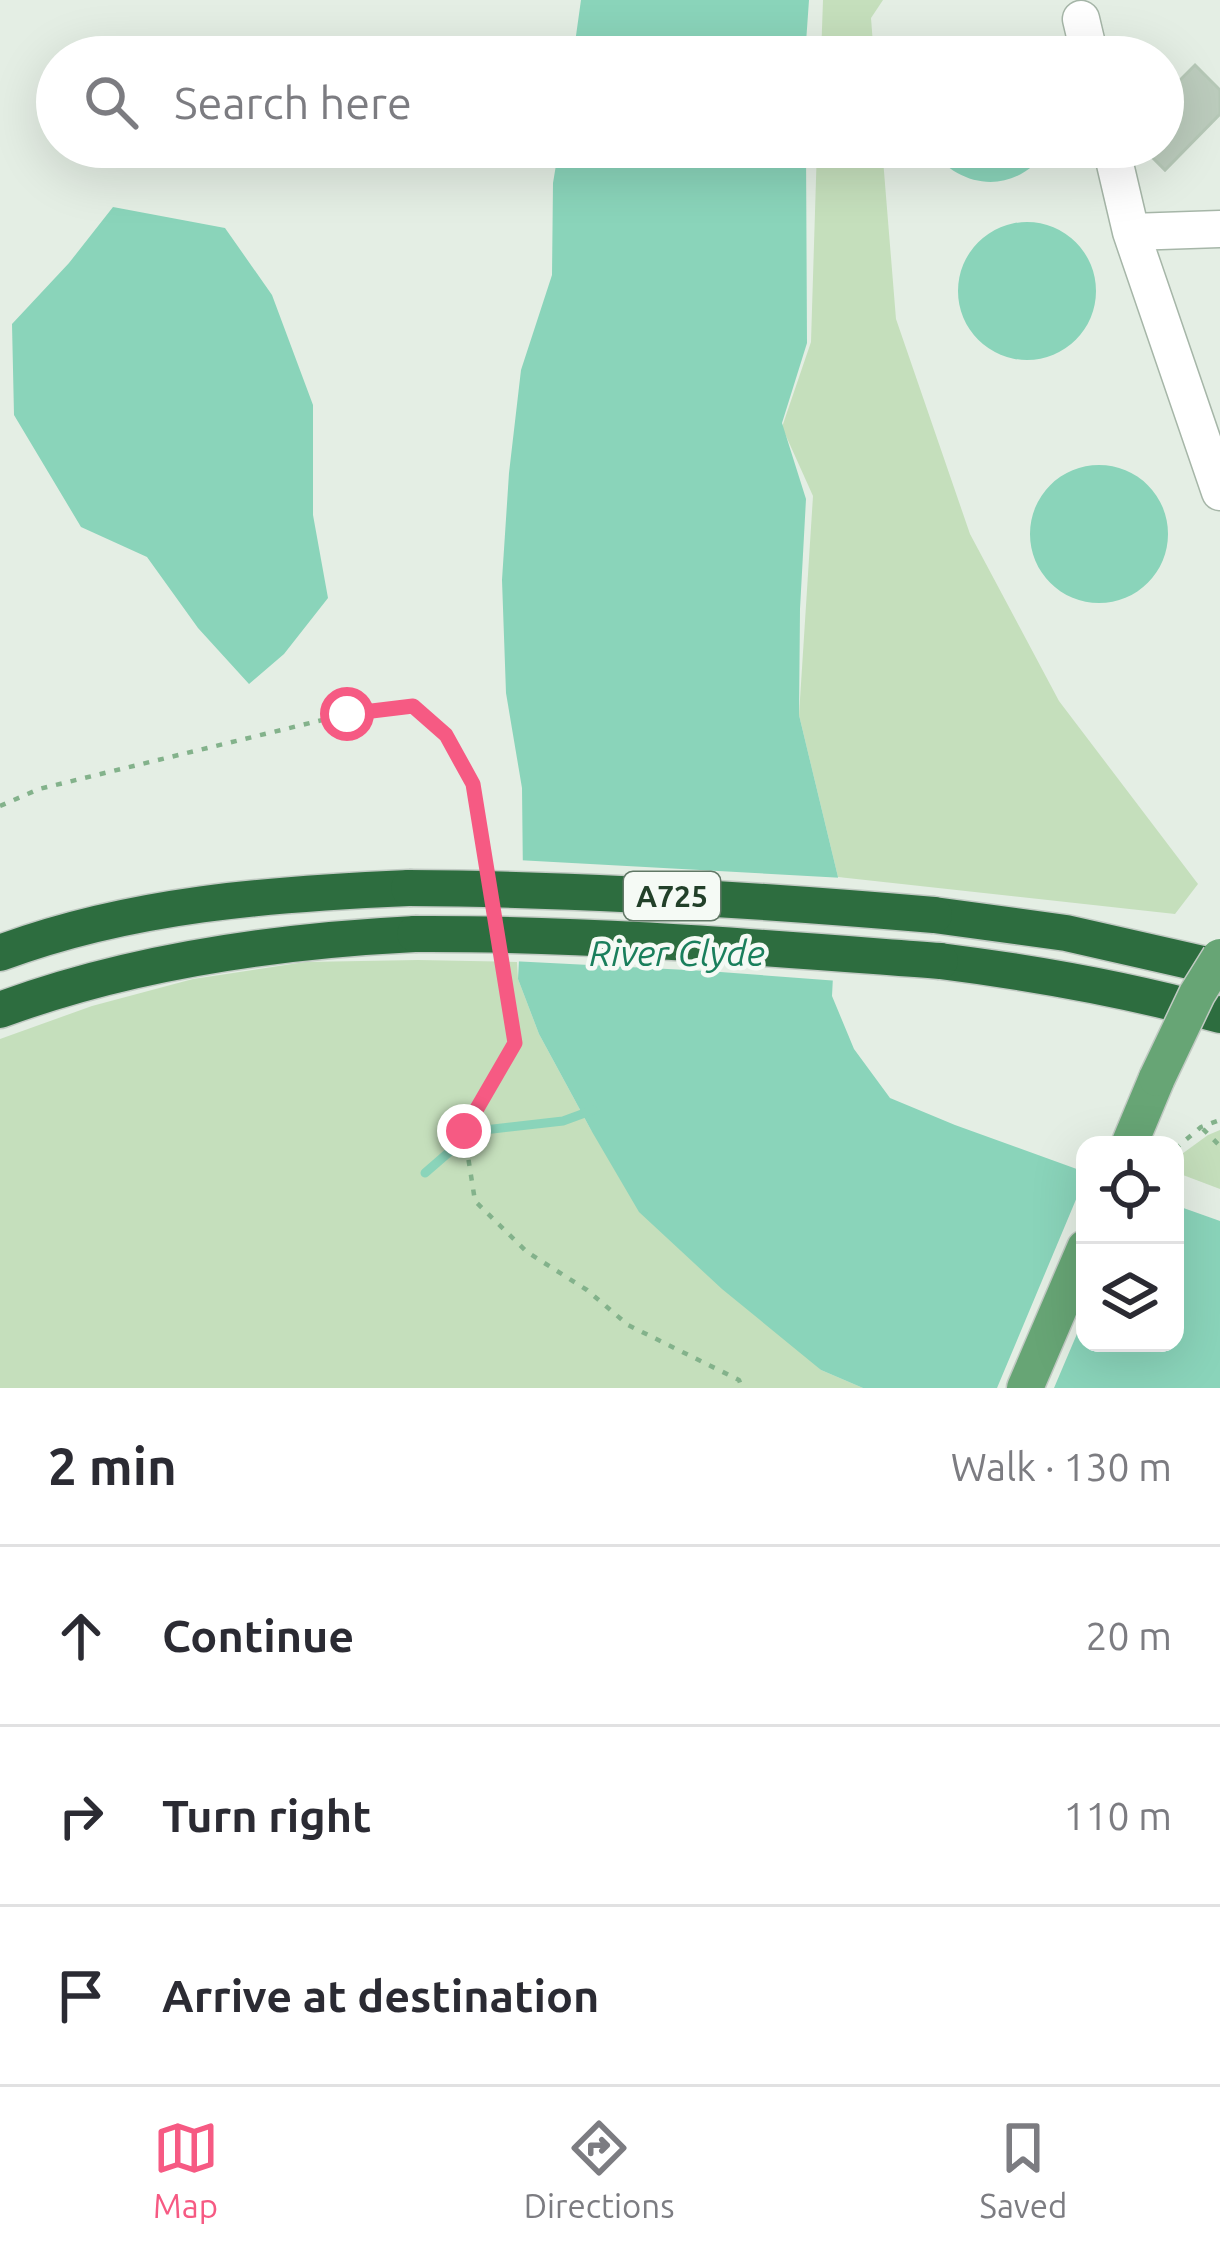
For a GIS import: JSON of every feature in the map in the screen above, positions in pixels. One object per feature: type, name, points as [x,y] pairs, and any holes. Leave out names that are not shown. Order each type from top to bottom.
[{"type":"highway","name":"A725","points":[[0,953],[91,926],[215,902],[281,893],[409,887],[531,889],[934,915],[1066,933],[1220,968]]},
{"type":"highway","name":"A725","points":[[0,1010],[164,964],[244,949],[327,938],[415,934],[651,939],[940,961],[1090,983],[1220,1015]]},
{"type":"main road","points":[[1133,1136],[1197,994],[1220,957]]},
{"type":"main road","points":[[1025,1388],[1076,1269]]},
{"type":"lane","points":[[1081,19],[1085,36]]},
{"type":"lane","points":[[1116,168],[1131,232],[1220,492]]},
{"type":"lane","points":[[1131,232],[1220,229]]},
{"type":"path","points":[[0,806],[39,789],[326,719],[413,706],[446,735],[473,784],[488,878]]},
{"type":"path","points":[[500,949],[515,1043],[464,1131],[475,1201],[526,1252],[587,1290],[628,1324],[739,1380],[742,1388]]},
{"type":"path","points":[[1184,1141],[1201,1127],[1220,1120]]},
{"type":"path","points":[[1201,1127],[1220,1146]]},
{"type":"shaded area","points":[[823,0],[883,0],[871,18],[872,36],[822,36]]},
{"type":"shaded area","points":[[816,168],[884,168],[896,319],[970,534],[1059,701],[1198,884],[1175,914],[838,877],[799,715],[813,496],[782,427],[811,342]]},
{"type":"shaded area","points":[[305,962],[517,962],[518,979],[539,1034],[591,1130],[821,1370],[863,1388],[0,1388],[0,1039],[92,1006],[193,979]]},
{"type":"shaded area","points":[[1220,1130],[1220,1189],[1184,1175],[1184,1152]]},
{"type":"water","points":[[581,0],[809,0],[806,36],[576,36]]},
{"type":"water","name":"River Clyde","points":[[556,168],[806,168],[807,343],[782,423],[806,499],[799,715],[838,877],[832,996],[854,1049],[890,1098],[1076,1169],[1076,1352],[1184,1352],[1184,1208],[1220,1221],[1220,1388],[863,1388],[821,1370],[722,1289],[639,1212],[539,1034],[518,979],[522,788],[506,693],[502,580],[521,370],[552,275]]},
{"type":"water","points":[[950,168],[1030,168],[1006,180],[989,182]]},
{"type":"water","points":[[113,207],[225,228],[272,295],[313,405],[313,515],[328,598],[284,654],[249,684],[198,628],[147,557],[81,527],[14,415],[12,324]]},
{"type":"water","points":[[1027,222],[1054,227],[1076,242],[1091,264],[1096,291],[1091,318],[1076,340],[1054,355],[1027,360],[1000,355],[978,340],[963,318],[958,291],[963,264],[978,242],[1000,227]]},
{"type":"water","points":[[1099,465],[1126,470],[1148,485],[1163,507],[1168,534],[1163,561],[1148,583],[1126,598],[1099,603],[1072,598],[1050,583],[1035,561],[1030,534],[1035,507],[1050,485],[1072,470]]},
{"type":"pier","points":[[517,860],[844,878],[839,981],[511,961]]},
{"type":"pier","points":[[1076,1199],[1076,1336],[1054,1388],[997,1388]]},
{"type":"building","points":[[1195,65],[1220,90],[1220,114],[1184,151],[1184,76]]},
{"type":"waterway","points":[[425,1173],[467,1132],[563,1121],[593,1110]]},
{"type":"route","points":[[347,714],[413,706],[446,735],[473,784],[515,1043],[464,1131]]}]
